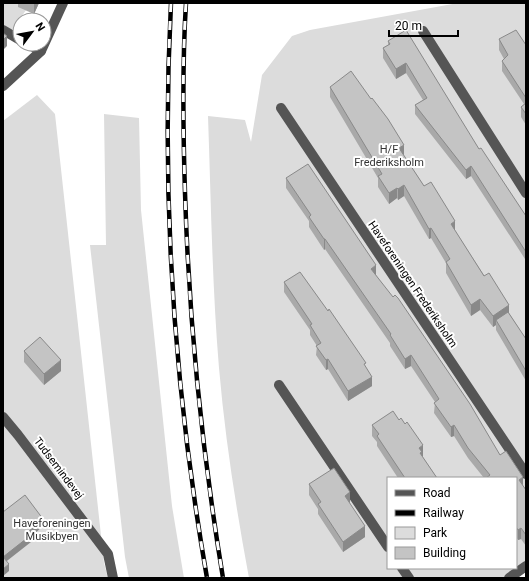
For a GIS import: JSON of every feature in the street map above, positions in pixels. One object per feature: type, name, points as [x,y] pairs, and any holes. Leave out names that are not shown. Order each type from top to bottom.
[{"type":"street","points":[[52,29],[64,3]]},
{"type":"street","points":[[3,30],[12,35]]},
{"type":"street","points":[[423,31],[526,193]]},
{"type":"street","points":[[3,86],[41,52]]},
{"type":"street","name":"Haveforeningen Frederiksholm","points":[[281,108],[526,474]]},
{"type":"street","points":[[279,385],[387,546]]},
{"type":"street","name":"Tudsemindevej","points":[[3,417],[108,554],[113,578]]},
{"type":"street","points":[[509,578],[526,566]]},
{"type":"street","points":[[403,569],[409,578]]},
{"type":"green space","points":[[3,3],[31,3],[25,12],[12,12],[12,30],[3,43]]},
{"type":"green space","name":"H/F Frederiksholm","points":[[458,3],[526,3],[526,569],[514,578],[249,578],[231,473],[219,368],[213,274],[208,116],[245,120],[251,142],[262,75],[292,36],[310,30]]},
{"type":"green space","name":"Haveforeningen Musikbyen","points":[[37,95],[55,114],[104,563],[108,578],[3,578],[3,121]]},
{"type":"green space","points":[[104,114],[139,118],[141,210],[172,506],[184,578],[129,578],[125,557],[90,245],[106,245]]},
{"type":"building","points":[[406,30],[479,149],[481,148],[526,216],[526,252],[471,166],[466,170],[415,105],[427,98],[406,63],[396,69],[383,48],[390,44],[388,41]]},
{"type":"building","points":[[516,30],[526,45],[526,98],[502,61],[508,55],[499,39]]},
{"type":"building","points":[[3,33],[7,36],[3,40]]},
{"type":"building","points":[[351,71],[371,99],[372,98],[388,119],[404,145],[399,148],[424,186],[431,182],[455,221],[451,224],[484,276],[489,273],[509,305],[493,316],[480,299],[471,305],[446,262],[450,259],[431,228],[429,229],[404,185],[389,193],[378,176],[382,174],[330,87]]},
{"type":"building","points":[[526,103],[526,114],[521,107]]},
{"type":"building","points":[[308,164],[376,265],[371,269],[393,297],[395,295],[398,298],[470,404],[500,455],[506,451],[523,477],[519,480],[526,490],[526,535],[521,528],[518,530],[517,528],[517,477],[487,477],[490,475],[468,448],[454,425],[451,427],[434,403],[439,399],[411,355],[405,359],[390,335],[391,334],[309,217],[311,215],[286,178]]},
{"type":"building","points":[[300,272],[328,311],[329,309],[366,363],[364,364],[372,377],[348,391],[328,359],[326,360],[316,346],[321,343],[310,325],[312,324],[284,282]]},
{"type":"building","points":[[508,312],[526,339],[526,371],[496,320]]},
{"type":"building","points":[[40,337],[61,360],[44,374],[24,351]]},
{"type":"building","points":[[393,411],[399,420],[401,418],[405,424],[407,422],[423,445],[419,448],[422,452],[420,453],[436,477],[404,477],[377,436],[379,434],[372,425]]},
{"type":"building","points":[[334,468],[350,492],[345,496],[365,526],[343,542],[318,504],[321,502],[309,484]]},
{"type":"building","points":[[25,495],[43,519],[28,532],[31,535],[3,557],[3,512]]},
{"type":"building","points":[[3,557],[9,564],[3,569]]},
{"type":"railway","points":[[171,3],[168,75],[168,147],[169,219],[173,292],[178,364],[186,435],[207,578]]},
{"type":"railway","points":[[186,3],[183,74],[183,122],[187,242],[193,338],[203,435],[223,578]]}]
